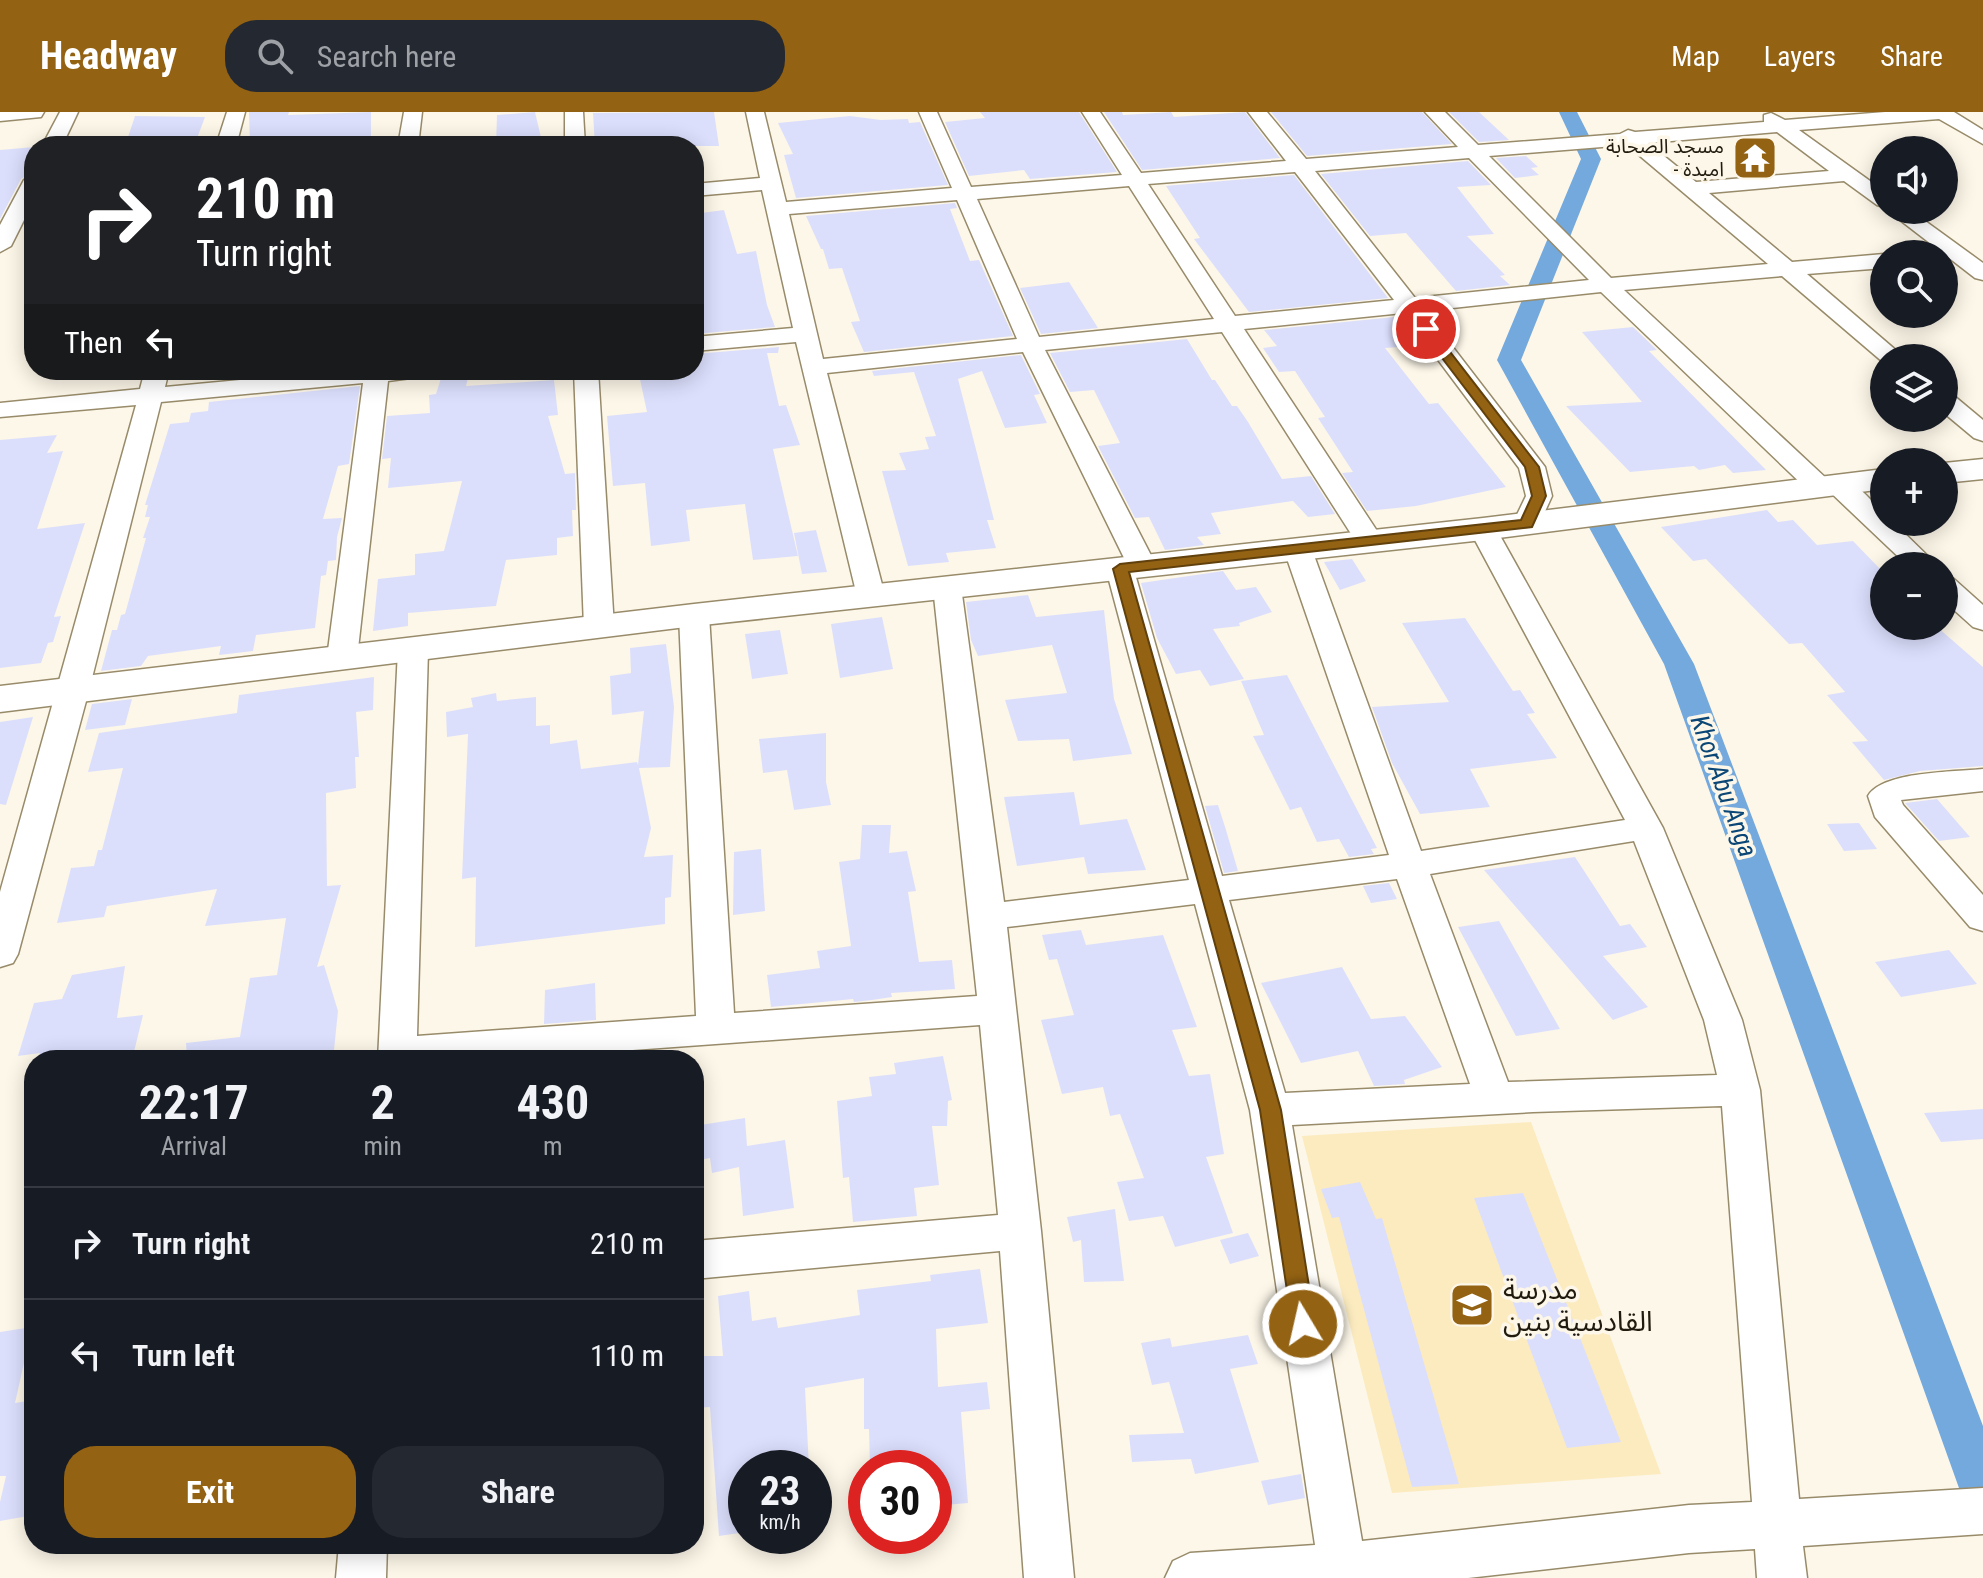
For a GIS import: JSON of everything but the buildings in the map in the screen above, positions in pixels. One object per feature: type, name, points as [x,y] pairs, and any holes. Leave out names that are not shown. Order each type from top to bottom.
[{"type":"street","points":[[0,114],[32,112]]},
{"type":"street","points":[[57,136],[69,112]]},
{"type":"street","points":[[229,136],[236,112]]},
{"type":"street","points":[[409,136],[413,112]]},
{"type":"street","points":[[574,112],[575,136]]},
{"type":"street","points":[[755,112],[813,367],[871,596]]},
{"type":"street","points":[[928,112],[1132,568],[1210,891],[1270,1110],[1342,1573]]},
{"type":"street","points":[[1091,112],[1369,540]]},
{"type":"street","points":[[1257,112],[1300,163],[1532,467],[1539,496],[1535,522]]},
{"type":"street","points":[[1434,112],[1606,285],[1828,485],[1907,552]]},
{"type":"street","points":[[1761,112],[1870,191]]},
{"type":"street","points":[[777,209],[1300,163],[1942,112],[1983,138]]},
{"type":"street","points":[[1628,136],[1876,344]]},
{"type":"street","points":[[1690,189],[1848,175]]},
{"type":"street","points":[[704,189],[771,183]]},
{"type":"street","points":[[0,246],[24,199]]},
{"type":"street","points":[[1913,224],[1932,240]]},
{"type":"street","points":[[0,246],[23,244]]},
{"type":"street","points":[[1958,255],[1983,253]]},
{"type":"street","points":[[1958,260],[1983,273]]},
{"type":"street","points":[[813,367],[1606,285],[1870,262]]},
{"type":"street","points":[[704,343],[807,334]]},
{"type":"street","points":[[0,410],[154,383],[215,380]]},
{"type":"street","points":[[342,658],[376,380]]},
{"type":"street","points":[[587,380],[599,627]]},
{"type":"street","points":[[0,954],[74,690],[154,383]]},
{"type":"street","points":[[1958,412],[1983,433]]},
{"type":"street","points":[[1958,472],[1983,469]]},
{"type":"street","points":[[0,699],[694,615],[1483,529],[1870,480]]},
{"type":"street","points":[[1483,529],[1646,828],[1723,1020],[1740,1090],[1782,1578]]},
{"type":"street","points":[[1297,547],[1495,1098]]},
{"type":"street","points":[[947,587],[988,917],[1020,1231],[1049,1578]]},
{"type":"street","points":[[1958,598],[1983,621]]},
{"type":"street","points":[[694,615],[716,1031]]},
{"type":"street","points":[[397,1050],[413,650]]},
{"type":"street","points":[[1983,780],[1893,790],[1884,796],[1887,809],[1983,918]]},
{"type":"street","points":[[988,917],[1409,865],[1646,828]]},
{"type":"street","points":[[474,1050],[997,1009]]},
{"type":"street","points":[[1270,1110],[1495,1098],[1740,1090]]},
{"type":"street","points":[[704,1259],[1020,1231]]},
{"type":"street","points":[[1190,1578],[1342,1573],[1689,1529],[1983,1511]]},
{"type":"street","points":[[361,1578],[362,1554]]},
{"type":"shaded area","name":"مدرسة القادسية بنين","points":[[1531,1122],[1661,1474],[1392,1493],[1302,1136]]},
{"type":"waterway","name":"Khor Abu Anga","points":[[1568,112],[1591,159],[1509,360],[1679,664],[1983,1488]]},
{"type":"place","name":"مسجد الصحابة - امبدة","points":[[1755,158]]},
{"type":"place","name":"مدرسة القادسية بنين","points":[[1472,1305]]},
{"type":"route","points":[[1303,1324],[1270,1110],[1120,569],[1527,523],[1539,496],[1532,467],[1426,329]]}]
